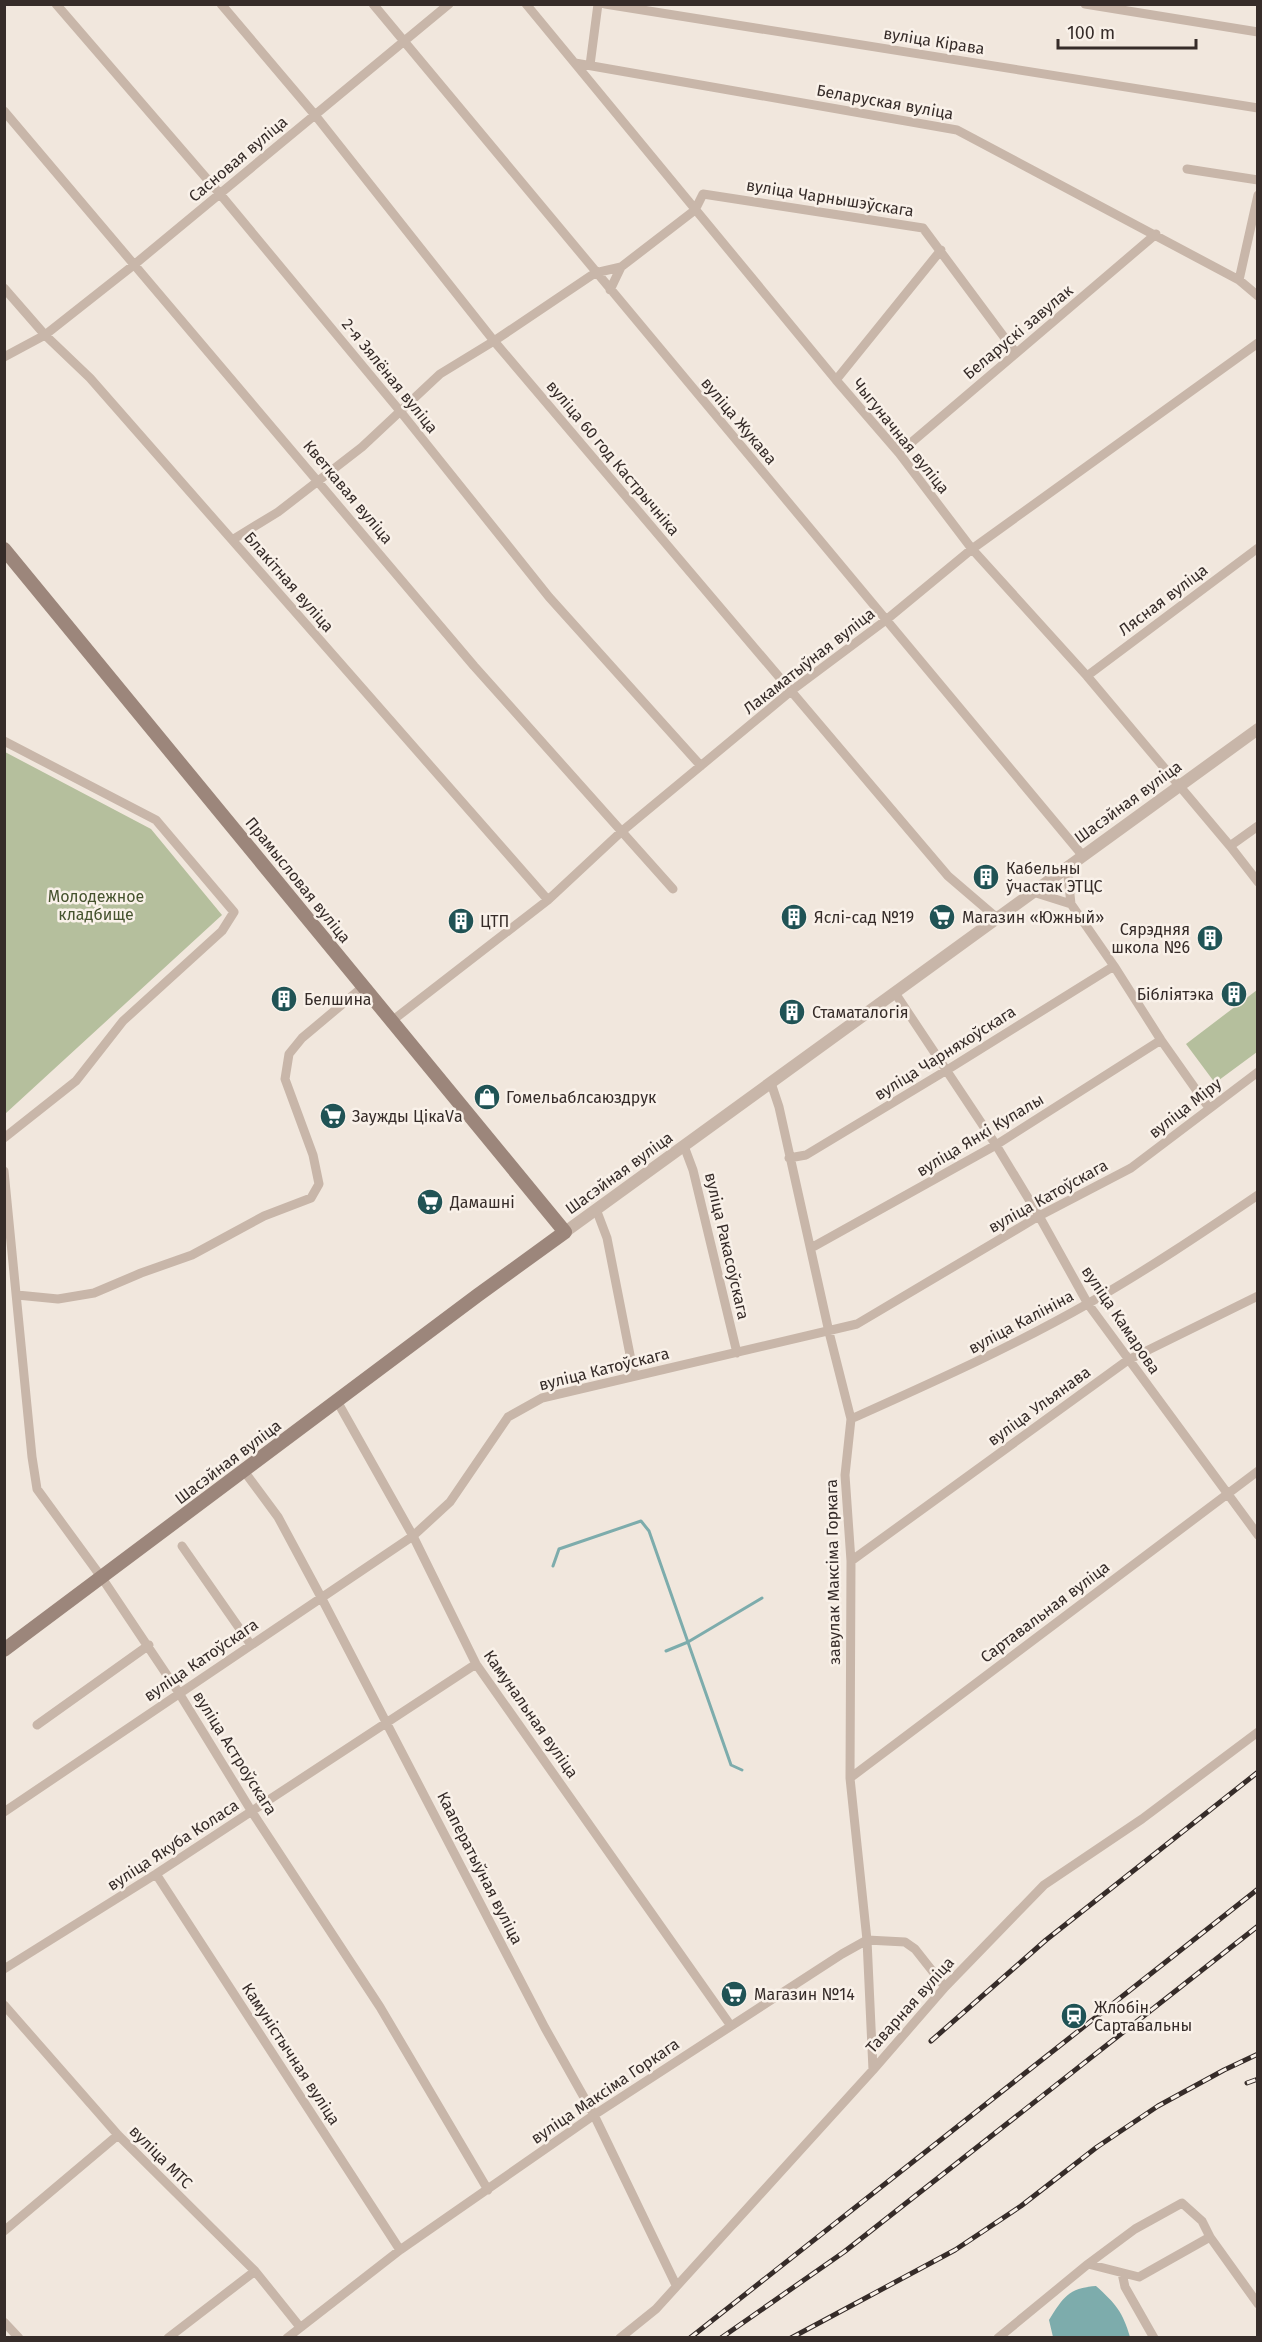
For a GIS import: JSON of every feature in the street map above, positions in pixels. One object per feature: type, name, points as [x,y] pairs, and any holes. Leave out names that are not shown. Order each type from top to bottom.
[{"type":"main road","name":"Прамысловая вуліца","points":[[4,549],[565,1232]]},
{"type":"main road","name":"Шасэйная вуліца","points":[[4,1650],[565,1232]]},
{"type":"street","name":"2-я Зялёная вуліца","points":[[56,4],[219,194],[400,411],[549,597],[701,766]]},
{"type":"street","name":"вуліца 60 год Кастрычніка","points":[[221,4],[315,115],[494,341],[791,692],[948,876],[997,918]]},
{"type":"street","name":"вуліца Жукава","points":[[373,4],[1083,856]]},
{"type":"street","name":"Сасновая вуліца","points":[[4,357],[45,335],[135,264],[449,4]]},
{"type":"street","name":"Чыгуначная вуліца","points":[[526,4],[836,380],[899,453],[972,549],[1087,676],[1230,846],[1257,882]]},
{"type":"street","points":[[590,65],[598,4]]},
{"type":"street","name":"вуліца Кірава","points":[[605,4],[1257,108]]},
{"type":"street","points":[[1085,4],[1257,32]]},
{"type":"street","name":"Беларуская вуліца","points":[[575,63],[957,130],[1156,234],[1239,280],[1257,296]]},
{"type":"street","name":"Кветкавая вуліца","points":[[4,111],[320,481],[474,666],[673,889]]},
{"type":"street","points":[[1186,169],[1257,180]]},
{"type":"street","name":"вуліца Чарнышэўскага","points":[[695,210],[702,194],[923,228],[1016,353]]},
{"type":"street","points":[[1239,280],[1257,195]]},
{"type":"street","points":[[232,540],[278,512],[320,481],[362,447],[440,374],[494,341],[595,273],[621,267],[695,210]]},
{"type":"street","name":"Беларускі завулак","points":[[899,453],[1156,234]]},
{"type":"street","points":[[836,380],[941,250]]},
{"type":"street","points":[[610,290],[621,267]]},
{"type":"street","name":"Блакітная вуліца","points":[[4,288],[45,335],[90,378],[548,900]]},
{"type":"street","name":"Лакаматыўная вуліца","points":[[393,1020],[548,900],[621,832],[791,692],[886,620],[972,549],[1257,343]]},
{"type":"street","name":"Лясная вуліца","points":[[1087,676],[1257,548]]},
{"type":"street","name":"Шасэйная вуліца","points":[[565,1232],[1257,729]]},
{"type":"street","points":[[4,741],[156,820],[234,912],[222,931],[123,1021],[76,1081],[4,1138]]},
{"type":"street","points":[[1230,846],[1257,826]]},
{"type":"street","points":[[1067,867],[1071,904],[1209,1108]]},
{"type":"street","points":[[1033,892],[1071,904]]},
{"type":"street","name":"вуліца Чарняхоўскага","points":[[789,1158],[806,1155],[1114,966]]},
{"type":"street","points":[[17,1295],[58,1299],[94,1293],[192,1255],[264,1216],[311,1198],[319,1184],[313,1155],[285,1078],[290,1054],[302,1038],[364,986]]},
{"type":"street","name":"вуліца Камарова","points":[[895,993],[996,1145],[1088,1304],[1257,1535]]},
{"type":"street","name":"вуліца Янкі Купалы","points":[[811,1248],[996,1145],[1161,1040]]},
{"type":"street","name":"вуліца Міру","points":[[1131,1168],[1257,1072]]},
{"type":"street","name":"завулак Максіма Горкага","points":[[771,1083],[779,1107],[829,1332],[851,1419],[845,1475],[851,1561],[850,1778],[867,1940],[873,2070]]},
{"type":"street","name":"вуліца Ракасоўскага","points":[[684,1146],[693,1170],[737,1353]]},
{"type":"street","name":"вуліца Катоўскага","points":[[4,1812],[413,1536],[450,1502],[508,1417],[542,1398],[857,1324],[1039,1216],[1131,1168]]},
{"type":"street","name":"вуліца Астроўскага","points":[[4,1171],[32,1457],[38,1489],[179,1692],[252,1812],[380,2007],[488,2190]]},
{"type":"street","name":"вуліца Калініна","points":[[851,1419],[968,1366],[1088,1304],[1195,1239],[1257,1195]]},
{"type":"street","points":[[596,1209],[607,1238],[634,1375]]},
{"type":"street","name":"вуліца Ульянава","points":[[851,1561],[1128,1360],[1257,1296]]},
{"type":"street","name":"Камунальная вуліца","points":[[337,1401],[413,1536],[476,1664],[731,2026]]},
{"type":"street","name":"Кааператыўная вуліца","points":[[244,1471],[278,1517],[388,1722],[545,2028],[594,2115],[676,2285]]},
{"type":"street","name":"Сартавальная вуліца","points":[[850,1778],[1257,1471]]},
{"type":"street","points":[[183,1546],[251,1645]]},
{"type":"street","points":[[37,1725],[148,1645]]},
{"type":"street","name":"вуліца Якуба Коласа","points":[[4,1969],[252,1812],[476,1664]]},
{"type":"street","name":"Таварная вуліца","points":[[620,2337],[656,2309],[873,2070],[945,1987],[1044,1885],[1142,1819],[1257,1732]]},
{"type":"street","name":"Камуністычная вуліца","points":[[156,1874],[400,2250]]},
{"type":"street","points":[[867,1940],[905,1942],[915,1949],[945,1987]]},
{"type":"street","name":"вуліца Максіма Горкага","points":[[287,2337],[400,2250],[594,2115],[867,1940]]},
{"type":"street","name":"вуліца МТС","points":[[4,2005],[118,2136],[255,2271],[300,2327]]},
{"type":"street","points":[[4,2231],[118,2136]]},
{"type":"street","points":[[998,2337],[1135,2229],[1182,2203],[1202,2221],[1210,2237],[1257,2304]]},
{"type":"street","points":[[1088,2264],[1139,2277],[1210,2237]]},
{"type":"street","points":[[168,2337],[255,2271]]},
{"type":"street","points":[[1122,2273],[1125,2287],[1154,2337]]},
{"type":"street","points":[[4,2322],[19,2337]]},
{"type":"green space","name":"Молодежное кладбище","points":[[5,752],[151,829],[222,915],[5,1114]]},
{"type":"green space","points":[[1257,990],[1257,1052],[1215,1083],[1186,1044]]},
{"type":"water","points":[[1096,2286],[1117,2308],[1130,2337],[1053,2337],[1049,2320],[1063,2300],[1079,2289]]},
{"type":"waterway","points":[[553,1566],[559,1549],[641,1521],[649,1531],[731,1765],[742,1770]]},
{"type":"waterway","points":[[666,1651],[688,1642],[762,1598]]},
{"type":"railway","points":[[931,2041],[1046,1940],[1258,1772]]},
{"type":"railway","points":[[690,2338],[1258,1889]]},
{"type":"railway","points":[[721,2338],[844,2252],[1258,1926]]},
{"type":"railway","points":[[791,2338],[955,2250],[1021,2206],[1097,2147],[1158,2106],[1258,2054]]},
{"type":"railway","points":[[1247,2083],[1258,2079]]},
{"type":"place","name":"Кабельны ўчастак ЭТЦС","points":[[986,877]]},
{"type":"place","name":"Яслі-сад №19","points":[[794,917]]},
{"type":"place","name":"Магазин «Южный»","points":[[942,917]]},
{"type":"place","name":"ЦТП","points":[[461,921]]},
{"type":"place","name":"Сярэдняя школа №6","points":[[1210,938]]},
{"type":"place","name":"Бібліятэка","points":[[1234,994]]},
{"type":"place","name":"Белшина","points":[[284,999]]},
{"type":"place","name":"Стаматалогія","points":[[792,1012]]},
{"type":"place","name":"Гомельаблсаюздрук","points":[[487,1097]]},
{"type":"place","name":"Заужды ЦікаVа","points":[[333,1116]]},
{"type":"place","name":"Дамашні","points":[[430,1202]]},
{"type":"place","name":"Магазин №14","points":[[734,1994]]},
{"type":"place","name":"Жлобін Сартавальны","points":[[1074,2016]]}]
